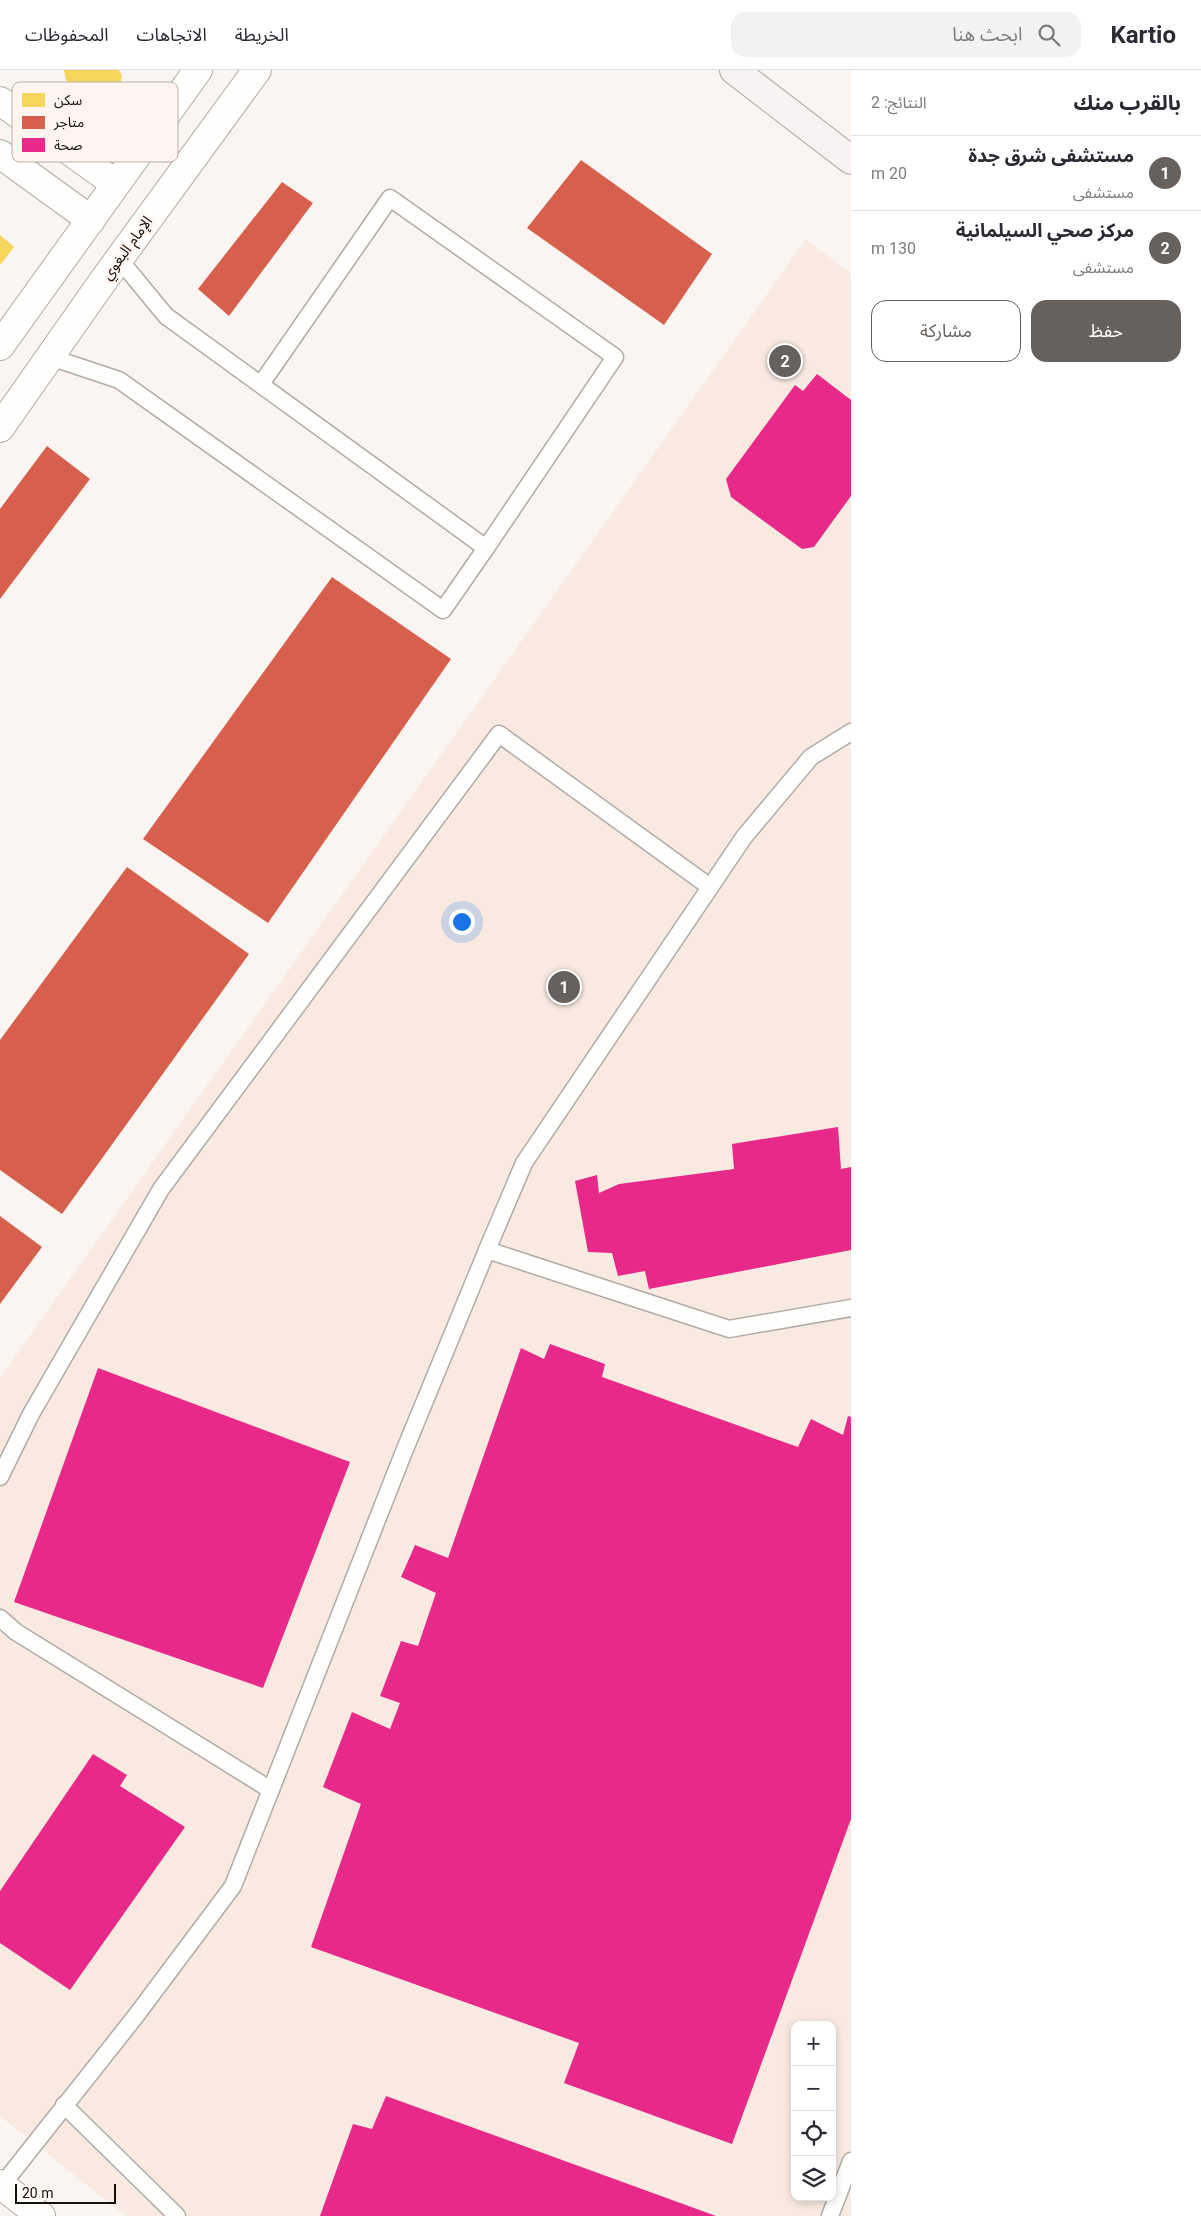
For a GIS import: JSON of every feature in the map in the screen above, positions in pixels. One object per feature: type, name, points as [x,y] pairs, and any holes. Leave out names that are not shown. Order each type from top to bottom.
[{"type":"main road","points":[[734,70],[851,160]]},
{"type":"street","points":[[178,98],[198,70]]},
{"type":"street","name":"الإمام البغوي","points":[[0,428],[119,259],[257,70]]},
{"type":"street","points":[[0,101],[12,110]]},
{"type":"street","points":[[0,154],[91,220]]},
{"type":"street","points":[[85,162],[116,184]]},
{"type":"street","points":[[0,346],[132,162]]},
{"type":"street","points":[[1,2184],[41,2216]]},
{"type":"lane","points":[[50,357],[119,380],[443,610],[615,357],[390,198],[261,384]]},
{"type":"lane","points":[[119,259],[166,316],[486,548]]},
{"type":"lane","points":[[1,2184],[135,2017],[233,1886],[403,1454],[524,1163],[744,837],[811,757],[851,732]]},
{"type":"lane","points":[[0,1477],[32,1414],[161,1189],[499,734],[710,887]]},
{"type":"lane","points":[[487,1250],[729,1329],[851,1308]]},
{"type":"lane","points":[[0,1618],[16,1632],[271,1790]]},
{"type":"lane","points":[[64,2106],[177,2216]]},
{"type":"lane","points":[[830,2216],[851,2160]]},
{"type":"shaded area","points":[[806,239],[851,274],[851,2216],[126,2216],[0,2116],[0,1378]]},
{"type":"building: سكن","points":[[64,70],[119,70],[122,76],[121,82],[66,82]]},
{"type":"building: سكن","points":[[0,235],[14,247],[0,265]]},
{"type":"building: متاجر","points":[[581,160],[712,254],[664,325],[527,228]]},
{"type":"building: متاجر","points":[[282,182],[313,203],[229,316],[198,289]]},
{"type":"building: متاجر","points":[[47,446],[90,479],[0,599],[0,509]]},
{"type":"building: متاجر","points":[[332,577],[451,659],[268,923],[143,839]]},
{"type":"building: متاجر","points":[[127,867],[249,954],[62,1214],[0,1170],[0,1040]]},
{"type":"building: متاجر","points":[[0,1216],[42,1247],[0,1304]]},
{"type":"building: صحة","points":[[817,374],[851,400],[851,496],[814,547],[802,549],[731,497],[726,479],[795,385],[803,391]]},
{"type":"building: صحة","points":[[838,1127],[841,1169],[851,1167],[851,1250],[649,1289],[645,1271],[618,1276],[612,1253],[588,1252],[575,1181],[597,1175],[599,1193],[619,1184],[734,1169],[732,1144]]},
{"type":"building: صحة","points":[[550,1344],[605,1364],[602,1377],[798,1447],[811,1419],[843,1435],[848,1416],[851,1417],[851,1819],[732,2144],[564,2083],[579,2043],[311,1947],[361,1804],[323,1787],[352,1712],[390,1729],[400,1703],[380,1696],[401,1641],[418,1646],[436,1593],[401,1577],[415,1545],[448,1558],[521,1348],[544,1359]]},
{"type":"building: صحة","points":[[98,1368],[350,1462],[263,1688],[14,1602]]},
{"type":"building: صحة","points":[[93,1754],[127,1775],[120,1786],[185,1827],[70,1990],[0,1943],[0,1891]]},
{"type":"building: صحة","points":[[386,2096],[716,2216],[320,2216],[353,2124],[372,2129]]},
{"type":"place","name":"مركز صحي السيلمانية","points":[[785,361]]},
{"type":"place","name":"مستشفى شرق جدة","points":[[564,987]]}]
